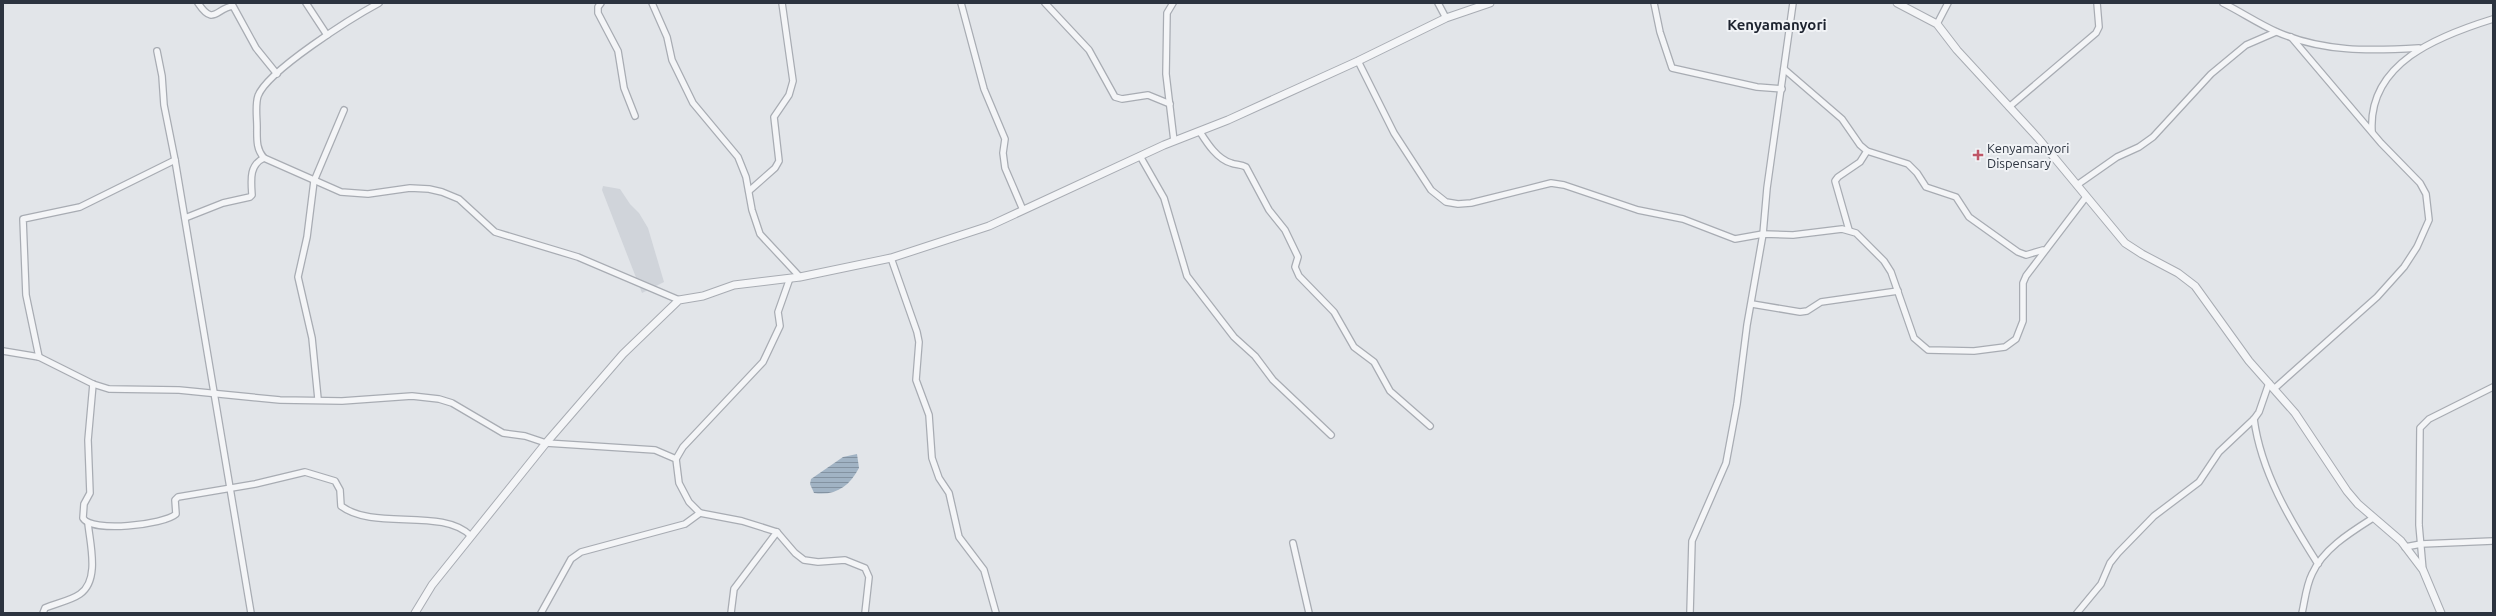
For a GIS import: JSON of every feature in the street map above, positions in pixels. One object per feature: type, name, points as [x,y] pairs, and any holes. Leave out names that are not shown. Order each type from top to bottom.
[{"type":"street","points":[[198,3],[204,12],[209,15],[215,15],[233,6],[256,48],[277,74]]},
{"type":"street","points":[[306,3],[327,35]]},
{"type":"street","points":[[379,3],[327,35],[277,74],[258,96],[257,141],[259,152],[264,158],[314,182],[341,192],[357,194],[410,188],[430,189],[442,192],[459,199],[495,232],[578,257],[679,300],[703,296],[734,285],[800,277],[890,258],[989,226],[1140,156],[1174,141],[1200,132],[1358,61],[1446,18],[1490,3]]},
{"type":"street","points":[[601,3],[598,7],[598,13],[618,51],[624,88],[635,116]]},
{"type":"street","points":[[652,3],[667,37],[672,60],[687,93],[693,103],[738,157],[749,191],[755,222],[760,234],[800,277]]},
{"type":"street","points":[[749,191],[775,168],[779,162],[774,117],[789,95],[793,81],[782,3]]},
{"type":"street","points":[[961,3],[984,89],[1005,139],[1003,153],[1005,168],[1023,210]]},
{"type":"street","points":[[1045,3],[1089,50],[1115,97],[1122,99],[1148,95],[1170,104]]},
{"type":"street","points":[[1173,3],[1167,14],[1166,74],[1174,141]]},
{"type":"street","points":[[1438,3],[1446,18]]},
{"type":"street","points":[[1654,3],[1660,32],[1672,68],[1757,87],[1782,89]]},
{"type":"street","points":[[1690,613],[1692,541],[1726,463],[1737,404],[1764,234],[1767,188],[1793,3]]},
{"type":"street","points":[[1897,3],[1937,24],[1957,50],[2009,107],[2125,243],[2178,273],[2196,286],[2249,361],[2272,385],[2295,413],[2348,491],[2373,518],[2387,527],[2423,570],[2441,613]]},
{"type":"street","points":[[1937,24],[1948,3]]},
{"type":"street","points":[[2009,107],[2096,33],[2098,27],[2097,3]]},
{"type":"street","points":[[2223,3],[2276,32],[2329,48],[2356,51],[2419,48],[2493,19]]},
{"type":"street","points":[[2076,185],[2116,158],[2139,147],[2154,137],[2211,74],[2246,45],[2276,32]]},
{"type":"street","points":[[2077,613],[2101,584],[2110,563],[2118,553],[2154,516],[2199,482],[2219,452],[2254,419],[2272,385],[2378,296],[2404,267],[2417,247],[2426,228],[2429,209],[2426,194],[2420,183],[2372,132],[2291,37]]},
{"type":"street","points":[[2372,132],[2371,117],[2379,92],[2390,75],[2419,48]]},
{"type":"street","points":[[157,51],[160,64],[164,105],[175,160],[251,613]]},
{"type":"street","points":[[1358,61],[1394,133],[1431,190],[1446,202],[1458,204],[1471,203],[1551,183],[1564,185],[1638,210],[1683,219],[1725,237],[1745,238],[1764,234],[1793,235],[1831,230],[1849,230],[1862,237],[1884,261],[1898,292],[1914,338],[1928,350],[1974,351],[2006,347],[2016,340],[2022,321],[2024,283],[2030,268],[2086,197]]},
{"type":"street","points":[[1784,69],[1842,119],[1860,145],[1867,151],[1908,164],[1917,172],[1926,187],[1956,197],[1969,217],[2018,252],[2026,255],[2044,250]]},
{"type":"street","points":[[318,399],[312,338],[298,277],[307,236],[314,182],[344,110]]},
{"type":"street","points":[[1200,132],[1211,148],[1223,159],[1229,163],[1246,167],[1269,210],[1285,230],[1298,257],[1295,267],[1298,276],[1334,312],[1345,328],[1350,342],[1374,362],[1390,391],[1430,426]]},
{"type":"street","points":[[1849,230],[1835,181],[1838,177],[1860,162],[1867,151]]},
{"type":"street","points":[[1140,156],[1164,198],[1187,276],[1234,337],[1254,356],[1273,380],[1330,435]]},
{"type":"street","points":[[184,218],[223,203],[250,197],[252,195],[253,168],[257,162],[264,158]]},
{"type":"street","points":[[39,357],[26,295],[23,219],[80,207],[175,160]]},
{"type":"street","points":[[890,258],[917,332],[919,342],[916,380],[929,415],[932,458],[939,478],[949,493],[959,537],[984,570],[996,613]]},
{"type":"street","points":[[790,278],[778,312],[780,326],[763,362],[688,442],[676,459],[679,483],[689,502],[700,513],[742,521],[777,532],[795,553],[804,560],[818,562],[845,560],[865,568],[869,577],[865,613]]},
{"type":"street","points":[[1752,304],[1800,312],[1807,311],[1821,302],[1898,292]]},
{"type":"street","points":[[415,613],[432,585],[546,443],[622,354],[679,300]]},
{"type":"street","points":[[3,351],[39,357],[92,384],[109,388],[179,390],[214,395],[280,400],[318,399],[342,401],[412,396],[439,399],[452,403],[503,433],[526,436],[546,443],[603,448],[636,448],[669,454],[676,459]]},
{"type":"street","points":[[43,613],[45,608],[81,594],[90,582],[92,568],[88,524],[83,518],[82,510],[90,493],[88,440],[92,384]]},
{"type":"street","points":[[2423,570],[2418,499],[2420,428],[2429,419],[2493,387]]},
{"type":"street","points":[[2254,419],[2256,436],[2284,508],[2318,564]]},
{"type":"street","points":[[88,524],[128,526],[166,519],[176,514],[175,500],[178,497],[255,484],[286,475],[305,472],[335,481],[340,490],[341,506],[356,514],[449,524],[466,530],[471,536]]},
{"type":"street","points":[[541,613],[571,560],[580,552],[685,524],[700,513]]},
{"type":"street","points":[[2302,613],[2312,574],[2318,564],[2338,543],[2373,518]]},
{"type":"street","points":[[731,613],[731,602],[734,589],[777,532]]},
{"type":"street","points":[[2405,547],[2421,544],[2493,541]]},
{"type":"street","points":[[1293,543],[1309,613]]},
{"type":"shaded area","points":[[603,186],[620,189],[630,204],[639,213],[648,228],[664,282],[642,293],[602,190]]},
{"type":"water","points":[[857,454],[859,468],[846,485],[841,489],[828,493],[814,493],[810,484],[811,479],[843,457]]},
{"type":"place","name":"Kenyamanyori Dispensary","points":[[1978,155]]},
{"type":"district","name":"Kenyamanyori","points":[[1777,24]]}]
